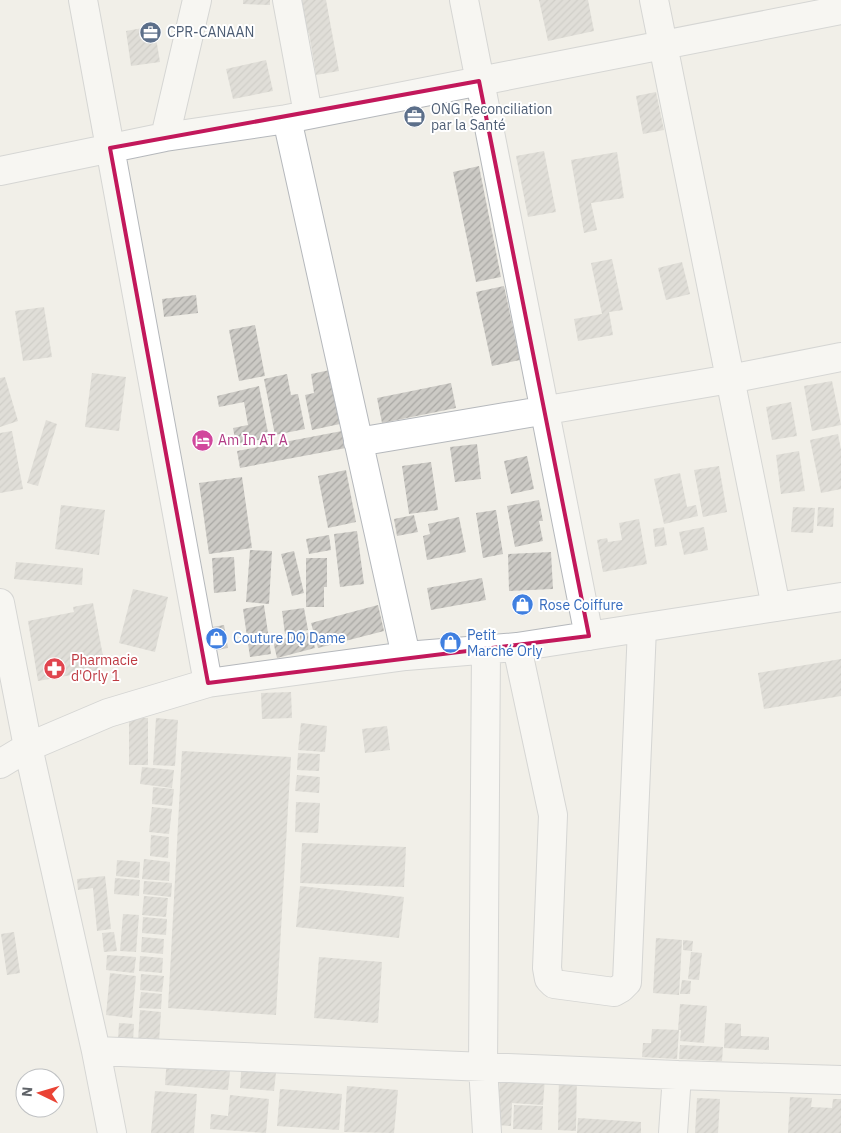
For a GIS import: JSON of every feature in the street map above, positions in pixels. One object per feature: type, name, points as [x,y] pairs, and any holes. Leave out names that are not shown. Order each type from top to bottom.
[{"type":"street","points":[[83,0],[208,683]]},
{"type":"street","points":[[166,137],[197,0]]},
{"type":"street","points":[[287,0],[298,116],[358,442],[406,656]]},
{"type":"street","points":[[464,0],[478,81],[589,636]]},
{"type":"street","points":[[654,0],[776,607]]},
{"type":"street","points":[[0,171],[166,137],[298,116],[841,10]]},
{"type":"street","points":[[358,442],[730,379],[841,357]]},
{"type":"street","points":[[0,764],[28,747],[108,713],[208,683],[406,656],[517,647],[841,597]]},
{"type":"street","points":[[0,602],[28,747],[96,1051],[112,1133]]},
{"type":"street","points":[[517,647],[553,815],[547,968],[549,979],[554,984],[614,992],[627,982],[642,628]]},
{"type":"street","points":[[486,650],[483,1067],[487,1133]]},
{"type":"street","points":[[96,1051],[841,1080]]},
{"type":"street","points":[[673,1133],[677,1075]]},
{"type":"highlighted area","points":[[479,81],[589,636],[208,683],[110,148]]},
{"type":"building","points":[[243,0],[270,0],[270,5],[243,4]]},
{"type":"building","points":[[295,0],[326,0],[339,71],[316,75],[309,33],[302,35]]},
{"type":"building","points":[[539,0],[588,0],[594,31],[548,41]]},
{"type":"building","points":[[154,26],[160,62],[131,66],[126,31]]},
{"type":"building","points":[[266,60],[273,91],[233,99],[226,69]]},
{"type":"building","points":[[656,92],[664,130],[643,134],[636,96]]},
{"type":"building","points":[[544,151],[556,212],[528,217],[516,156]]},
{"type":"building","points":[[617,152],[624,198],[591,203],[597,230],[584,233],[571,160]]},
{"type":"building","points":[[479,166],[501,277],[476,282],[453,172]]},
{"type":"building","points":[[612,259],[623,310],[609,312],[613,335],[578,341],[574,319],[602,314],[591,263]]},
{"type":"building","points":[[682,262],[690,294],[666,300],[658,268]]},
{"type":"building","points":[[504,286],[520,360],[492,366],[476,292]]},
{"type":"building","points":[[196,295],[198,313],[164,317],[162,299]]},
{"type":"building","points":[[44,307],[52,357],[23,361],[15,311]]},
{"type":"building","points":[[255,325],[265,376],[239,381],[229,330]]},
{"type":"building","points":[[330,370],[340,424],[312,430],[305,395],[314,393],[311,374]]},
{"type":"building","points":[[92,373],[126,377],[119,431],[85,427]]},
{"type":"building","points":[[287,374],[291,395],[298,394],[305,429],[275,435],[264,379]]},
{"type":"building","points":[[5,377],[18,421],[0,427],[0,378]]},
{"type":"building","points":[[832,381],[841,425],[812,431],[804,386]]},
{"type":"building","points":[[451,383],[456,408],[382,423],[377,398]]},
{"type":"building","points":[[259,386],[269,438],[236,444],[233,428],[248,425],[244,402],[219,407],[217,396]]},
{"type":"building","points":[[791,402],[797,436],[772,440],[766,407]]},
{"type":"building","points":[[46,420],[57,424],[38,486],[27,483]]},
{"type":"building","points":[[12,431],[23,489],[0,493],[0,433]]},
{"type":"building","points":[[342,431],[346,448],[240,468],[237,451]]},
{"type":"building","points":[[838,434],[841,450],[841,489],[821,493],[810,440]]},
{"type":"building","points":[[477,444],[481,479],[455,482],[450,447]]},
{"type":"building","points":[[799,451],[805,491],[781,494],[776,455]]},
{"type":"building","points":[[527,456],[534,489],[511,494],[504,461]]},
{"type":"building","points":[[431,462],[438,510],[409,514],[402,466]]},
{"type":"building","points":[[719,466],[727,512],[703,517],[694,470]]},
{"type":"building","points":[[346,470],[356,522],[328,528],[318,476]]},
{"type":"building","points":[[680,473],[687,507],[696,505],[698,516],[664,524],[654,479]]},
{"type":"building","points":[[242,477],[252,548],[209,554],[199,483]]},
{"type":"building","points":[[539,500],[543,521],[539,521],[543,541],[515,547],[507,506]]},
{"type":"building","points":[[61,505],[105,510],[99,555],[55,549]]},
{"type":"building","points":[[793,507],[815,508],[813,533],[791,532]]},
{"type":"building","points":[[818,507],[834,508],[833,527],[817,526]]},
{"type":"building","points":[[496,510],[503,554],[483,558],[476,513]]},
{"type":"building","points":[[414,515],[418,532],[397,536],[394,519]]},
{"type":"building","points":[[459,517],[466,552],[427,560],[423,536],[430,534],[428,524]]},
{"type":"building","points":[[639,519],[647,564],[603,572],[597,540],[607,538],[608,542],[622,540],[619,523]]},
{"type":"building","points":[[664,527],[667,545],[655,547],[653,529]]},
{"type":"building","points":[[704,527],[708,550],[684,555],[679,532]]},
{"type":"building","points":[[357,531],[364,584],[340,587],[334,534]]},
{"type":"building","points":[[329,535],[331,550],[309,554],[306,539]]},
{"type":"building","points":[[250,550],[272,551],[269,604],[246,602]]},
{"type":"building","points":[[294,551],[304,593],[292,596],[281,554]]},
{"type":"building","points":[[551,552],[553,589],[509,591],[508,554]]},
{"type":"building","points":[[234,557],[236,591],[214,593],[212,558]]},
{"type":"building","points":[[306,558],[327,558],[327,587],[324,587],[324,607],[306,607]]},
{"type":"building","points":[[16,562],[83,568],[82,585],[14,579]]},
{"type":"building","points":[[482,578],[486,600],[431,610],[427,588]]},
{"type":"building","points":[[133,589],[168,597],[155,652],[119,643]]},
{"type":"building","points":[[93,603],[103,656],[96,657],[99,670],[38,681],[28,621],[74,612],[73,607]]},
{"type":"building","points":[[264,605],[271,654],[250,657],[243,609]]},
{"type":"building","points":[[378,605],[384,631],[318,648],[311,623]]},
{"type":"building","points":[[304,608],[308,630],[285,634],[282,611]]},
{"type":"building","points":[[224,625],[228,648],[211,651],[207,628]]},
{"type":"building","points":[[311,632],[315,648],[277,658],[273,641]]},
{"type":"building","points":[[841,659],[841,696],[764,709],[758,673]]},
{"type":"building","points":[[291,692],[292,718],[262,719],[261,693]]},
{"type":"building","points":[[129,717],[148,718],[148,765],[129,765]]},
{"type":"building","points":[[156,718],[178,720],[175,766],[153,765]]},
{"type":"building","points":[[301,723],[327,726],[325,752],[298,750]]},
{"type":"building","points":[[387,726],[390,750],[365,753],[362,729]]},
{"type":"building","points":[[182,751],[291,757],[276,1015],[168,1008]]},
{"type":"building","points":[[298,753],[320,754],[319,771],[297,770]]},
{"type":"building","points":[[142,767],[174,770],[172,788],[140,784]]},
{"type":"building","points":[[297,775],[320,777],[319,793],[295,791]]},
{"type":"building","points":[[153,787],[174,789],[172,806],[152,804]]},
{"type":"building","points":[[296,802],[320,803],[318,833],[295,832]]},
{"type":"building","points":[[152,807],[172,809],[169,834],[149,832]]},
{"type":"building","points":[[151,835],[169,837],[168,858],[150,856]]},
{"type":"building","points":[[302,843],[406,847],[404,887],[300,883]]},
{"type":"building","points":[[144,859],[170,862],[169,881],[142,879]]},
{"type":"building","points":[[117,860],[140,862],[139,878],[116,876]]},
{"type":"building","points":[[105,876],[111,929],[97,931],[93,888],[78,890],[77,879]]},
{"type":"building","points":[[115,878],[140,880],[139,896],[114,894]]},
{"type":"building","points":[[144,881],[172,883],[171,897],[143,894]]},
{"type":"building","points":[[300,886],[404,897],[399,938],[296,927]]},
{"type":"building","points":[[144,896],[168,898],[166,917],[142,915]]},
{"type":"building","points":[[123,914],[139,915],[136,952],[120,951]]},
{"type":"building","points":[[143,917],[167,919],[166,935],[142,933]]},
{"type":"building","points":[[14,932],[20,973],[7,975],[1,934]]},
{"type":"building","points":[[114,932],[117,951],[104,952],[102,933]]},
{"type":"building","points":[[142,937],[164,939],[163,954],[141,952]]},
{"type":"building","points":[[656,938],[682,940],[679,995],[653,993]]},
{"type":"building","points":[[683,940],[693,941],[692,951],[683,950]]},
{"type":"building","points":[[691,952],[702,953],[699,980],[688,979]]},
{"type":"building","points":[[107,955],[136,957],[134,973],[106,970]]},
{"type":"building","points":[[140,956],[163,958],[162,973],[139,971]]},
{"type":"building","points":[[319,957],[382,962],[378,1023],[314,1018]]},
{"type":"building","points":[[110,973],[136,976],[132,1018],[106,1015]]},
{"type":"building","points":[[141,974],[164,976],[162,992],[140,990]]},
{"type":"building","points":[[682,980],[691,981],[690,994],[680,994]]},
{"type":"building","points":[[141,992],[162,994],[161,1009],[139,1008]]},
{"type":"building","points":[[680,1004],[707,1006],[704,1043],[680,1041],[681,1030],[678,1030]]},
{"type":"building","points":[[140,1010],[161,1012],[159,1042],[138,1041]]},
{"type":"building","points":[[119,1023],[134,1024],[133,1041],[118,1040]]},
{"type":"building","points":[[725,1023],[741,1024],[741,1036],[769,1037],[769,1050],[724,1048]]},
{"type":"building","points":[[652,1029],[679,1030],[677,1059],[642,1057],[643,1043],[651,1043]]},
{"type":"building","points":[[680,1045],[723,1047],[722,1061],[679,1059]]},
{"type":"building","points":[[167,1056],[231,1062],[228,1090],[165,1085]]},
{"type":"building","points":[[242,1060],[277,1063],[274,1091],[240,1088]]},
{"type":"building","points":[[559,1073],[577,1073],[576,1131],[558,1130]]},
{"type":"building","points":[[500,1075],[545,1078],[543,1105],[512,1103],[511,1126],[497,1125]]},
{"type":"building","points":[[347,1086],[398,1090],[394,1133],[344,1132]]},
{"type":"building","points":[[280,1089],[342,1094],[339,1130],[277,1126]]},
{"type":"building","points":[[155,1091],[197,1094],[194,1133],[151,1133]]},
{"type":"building","points":[[230,1095],[269,1099],[266,1133],[210,1129],[211,1114],[228,1116]]},
{"type":"building","points":[[790,1097],[812,1098],[811,1107],[832,1108],[833,1099],[841,1099],[841,1133],[788,1133]]},
{"type":"building","points":[[697,1098],[720,1099],[718,1133],[695,1133]]},
{"type":"building","points":[[514,1105],[543,1106],[542,1130],[513,1129]]},
{"type":"building","points":[[578,1118],[641,1122],[641,1133],[577,1133]]},
{"type":"place","name":"CPR-CANAAN","points":[[151,32]]},
{"type":"place","name":"ONG Reconciliation par la Santé","points":[[415,117]]},
{"type":"place","name":"Am In AT A","points":[[202,440]]},
{"type":"place","name":"Rose Coiffure","points":[[523,605]]},
{"type":"place","name":"Couture DQ Dame","points":[[217,638]]},
{"type":"place","name":"Petit Marché Orly","points":[[451,643]]},
{"type":"place","name":"Pharmacie d'Orly 1","points":[[55,668]]}]
